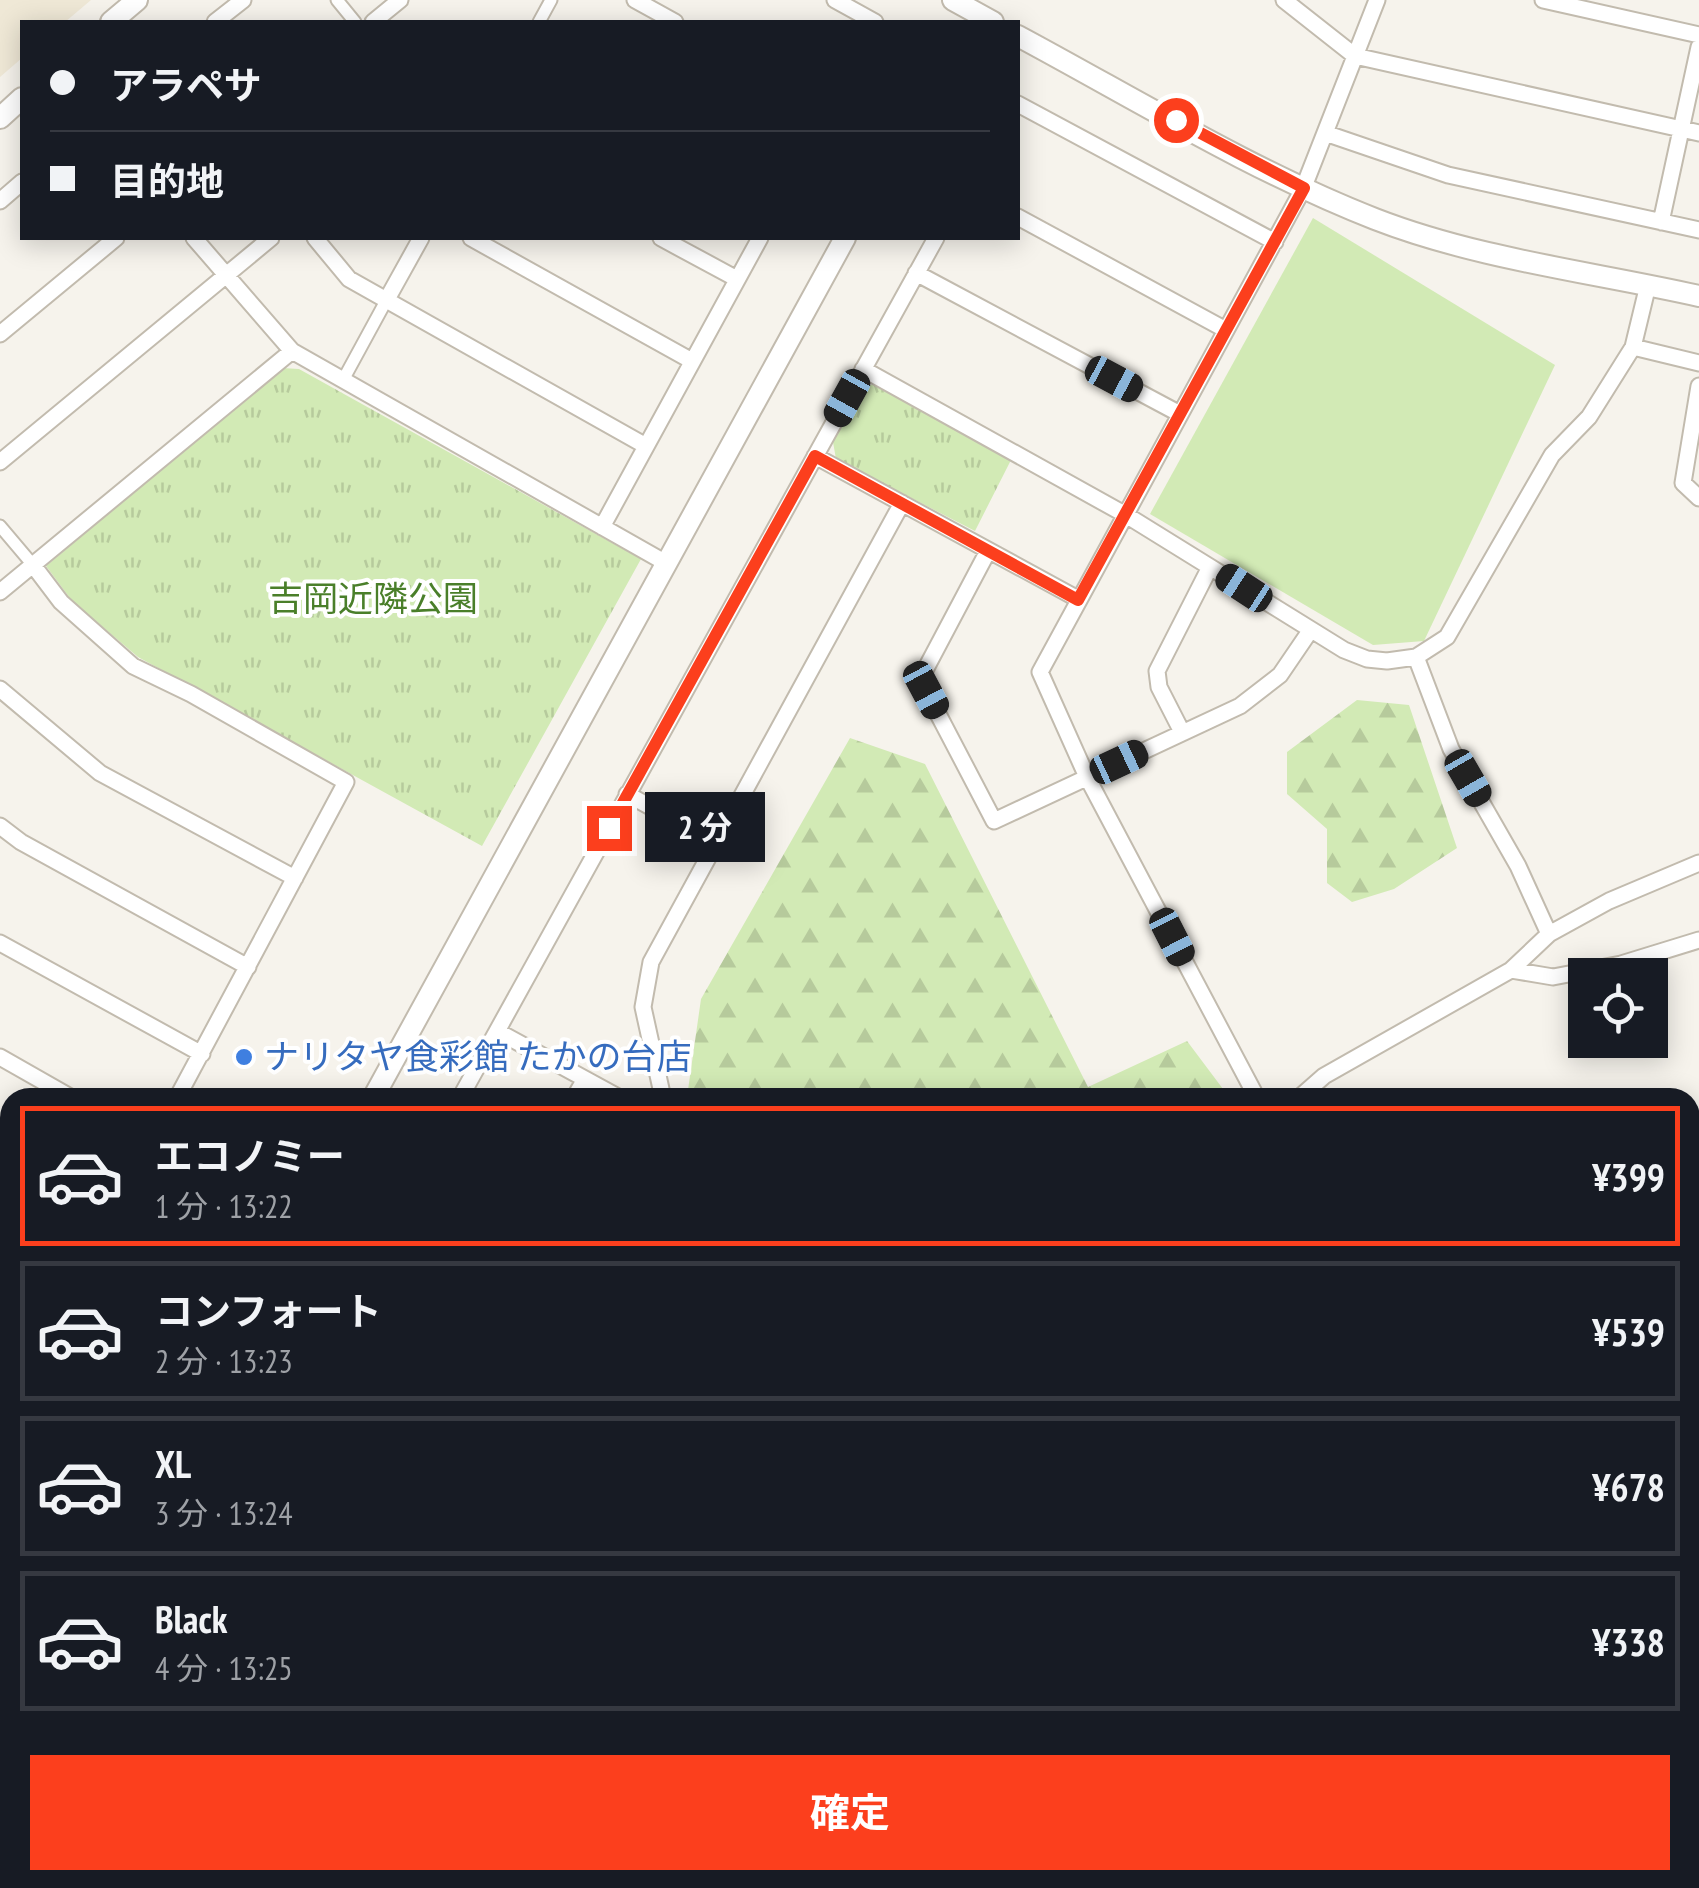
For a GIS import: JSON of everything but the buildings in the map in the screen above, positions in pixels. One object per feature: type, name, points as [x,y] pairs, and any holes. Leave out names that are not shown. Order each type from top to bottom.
[{"type":"street","points":[[112,20],[137,0]]},
{"type":"street","points":[[218,20],[243,0]]},
{"type":"street","points":[[338,0],[353,20]]},
{"type":"street","points":[[375,20],[400,0]]},
{"type":"street","points":[[635,0],[671,20]]},
{"type":"street","points":[[835,0],[871,20]]},
{"type":"street","points":[[1284,0],[1355,56],[1699,133]]},
{"type":"street","points":[[1251,1088],[1087,777],[1040,672],[1304,188],[1377,0]]},
{"type":"street","points":[[1543,0],[1699,35]]},
{"type":"street","points":[[965,8],[989,20]]},
{"type":"street","points":[[1020,37],[1304,188],[1378,220],[1460,245],[1699,296]]},
{"type":"street","points":[[1661,222],[1699,47]]},
{"type":"street","points":[[0,118],[20,100]]},
{"type":"street","points":[[1020,105],[1274,242]]},
{"type":"street","points":[[1325,132],[1448,176],[1699,230]]},
{"type":"street","points":[[0,201],[20,184]]},
{"type":"street","points":[[1020,218],[1226,330]]},
{"type":"street","points":[[0,334],[114,240]]},
{"type":"street","points":[[196,240],[292,351],[666,563]]},
{"type":"street","points":[[0,462],[269,240]]},
{"type":"street","points":[[317,240],[349,279],[646,446]]},
{"type":"street","points":[[343,380],[420,240]]},
{"type":"street","points":[[475,240],[692,361]]},
{"type":"street","points":[[665,240],[738,279]]},
{"type":"street","points":[[602,526],[759,240]]},
{"type":"street","points":[[377,1088],[844,240]]},
{"type":"street","points":[[466,1088],[935,240]]},
{"type":"street","points":[[916,273],[1180,414]]},
{"type":"street","points":[[863,369],[1126,515],[1310,631],[1366,658],[1387,661],[1416,657],[1434,648],[1457,624],[1552,456],[1589,417],[1633,348],[1648,285]]},
{"type":"street","points":[[1633,348],[1699,362]]},
{"type":"street","points":[[0,592],[292,351]]},
{"type":"street","points":[[1699,386],[1682,483],[1699,498]]},
{"type":"street","points":[[815,456],[1078,600]]},
{"type":"street","points":[[661,1088],[646,1029],[646,982],[663,937],[902,504]]},
{"type":"street","points":[[0,526],[75,616],[133,666],[191,694],[346,782],[183,1088]]},
{"type":"street","points":[[988,550],[924,672],[926,690],[994,821],[1240,706],[1280,675],[1310,631]]},
{"type":"street","points":[[1182,732],[1159,687],[1157,672],[1210,567]]},
{"type":"street","points":[[1416,657],[1451,749],[1518,866],[1549,934]]},
{"type":"street","points":[[0,689],[100,773],[295,878]]},
{"type":"street","points":[[627,794],[714,842]]},
{"type":"street","points":[[0,826],[21,842],[248,967]]},
{"type":"street","points":[[1310,1088],[1324,1076],[1512,970],[1549,934],[1624,894],[1699,863]]},
{"type":"street","points":[[1512,970],[1553,977],[1621,964],[1699,940]]},
{"type":"street","points":[[0,943],[202,1054]]},
{"type":"street","points":[[497,1031],[602,1088]]},
{"type":"street","points":[[0,1057],[54,1088]]},
{"type":"street","points":[[580,1088],[585,1078]]},
{"type":"shaded area","points":[[0,0],[91,0],[67,20],[20,20],[20,60],[0,77]]},
{"type":"green space","points":[[1313,218],[1555,365],[1424,641],[1373,645],[1150,514]]},
{"type":"green space","name":"吉岡近隣公園","points":[[282,368],[299,369],[641,559],[482,846],[138,657],[72,601],[46,566]]},
{"type":"green space","points":[[873,384],[1011,460],[975,531],[836,459],[833,442],[863,388]]},
{"type":"green space","points":[[1357,700],[1409,705],[1457,848],[1394,889],[1352,902],[1327,883],[1327,829],[1287,794],[1287,752]]},
{"type":"green space","points":[[850,738],[925,764],[1088,1087],[1187,1041],[1222,1088],[688,1088],[701,999]]},
{"type":"place","name":"ナリタヤ食彩館 たかの台店","points":[[244,1057]]},
{"type":"route","points":[[609,828],[815,456],[1078,600],[1304,188],[1176,120]]}]
